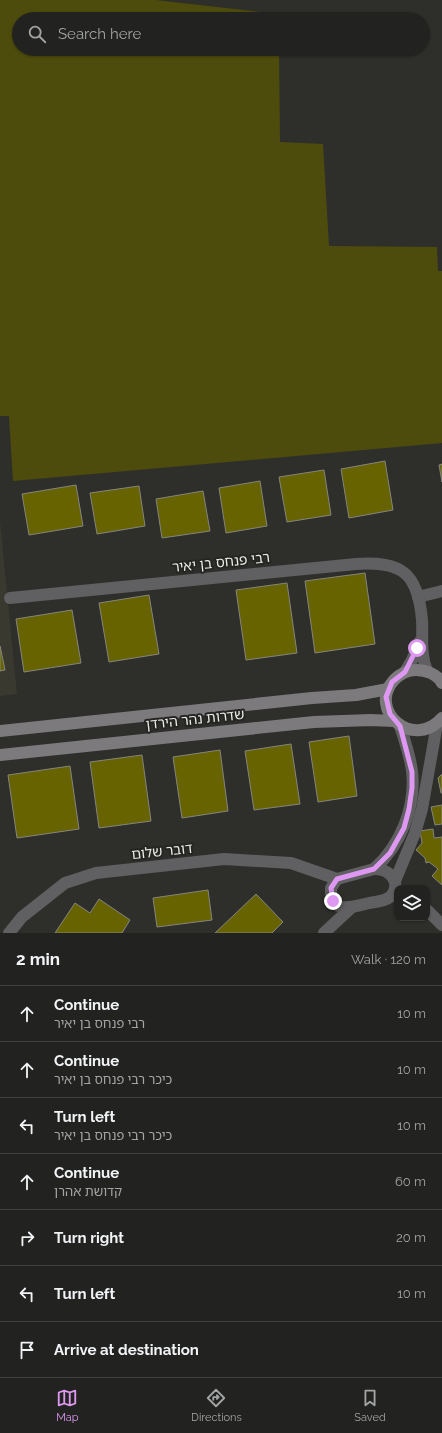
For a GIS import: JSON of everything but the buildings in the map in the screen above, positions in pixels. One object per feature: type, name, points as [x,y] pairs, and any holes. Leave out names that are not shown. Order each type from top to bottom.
[{"type":"main road","points":[[397,724],[387,706],[388,689],[398,676],[412,670],[427,671],[442,682]]},
{"type":"main road","name":"שדרות נהר הירדן","points":[[0,731],[312,698],[356,695],[388,689]]},
{"type":"main road","name":"שדרות נהר הירדן","points":[[0,755],[314,722],[371,720],[397,724],[407,730],[423,731],[440,721]]},
{"type":"street","name":"רבי פנחס בן יאיר","points":[[10,598],[369,563],[382,564],[405,572],[413,582],[418,597],[422,634],[421,650],[427,671]]},
{"type":"street","points":[[418,597],[442,591]]},
{"type":"street","name":"רבי פנחס בן יאיר","points":[[405,672],[422,634]]},
{"type":"street","points":[[396,885],[422,809],[440,721]]},
{"type":"street","points":[[374,869],[396,843],[409,809],[412,788],[412,772],[397,724]]},
{"type":"street","name":"דובר שלום","points":[[9,933],[22,917],[65,882],[96,874],[224,859],[291,863],[337,879]]},
{"type":"street","points":[[394,886],[388,872],[384,869],[374,869],[337,879],[331,888],[333,901],[342,908],[386,899],[394,889]]},
{"type":"street","points":[[324,933],[352,907]]},
{"type":"street","points":[[430,913],[442,925]]},
{"type":"shaded area","points":[[0,0],[156,0],[261,12],[12,12],[12,56],[279,56],[280,142],[323,144],[329,246],[437,247],[438,271],[442,271],[442,443],[13,481],[9,416],[0,416]]},
{"type":"shaded area","points":[[0,521],[17,694],[0,696]]},
{"type":"route","points":[[333,901],[331,888],[333,883],[342,877],[374,869],[381,864],[390,853],[404,828],[412,788],[412,772],[400,726],[394,721],[390,714],[386,697],[392,682],[405,672],[417,648]]}]
